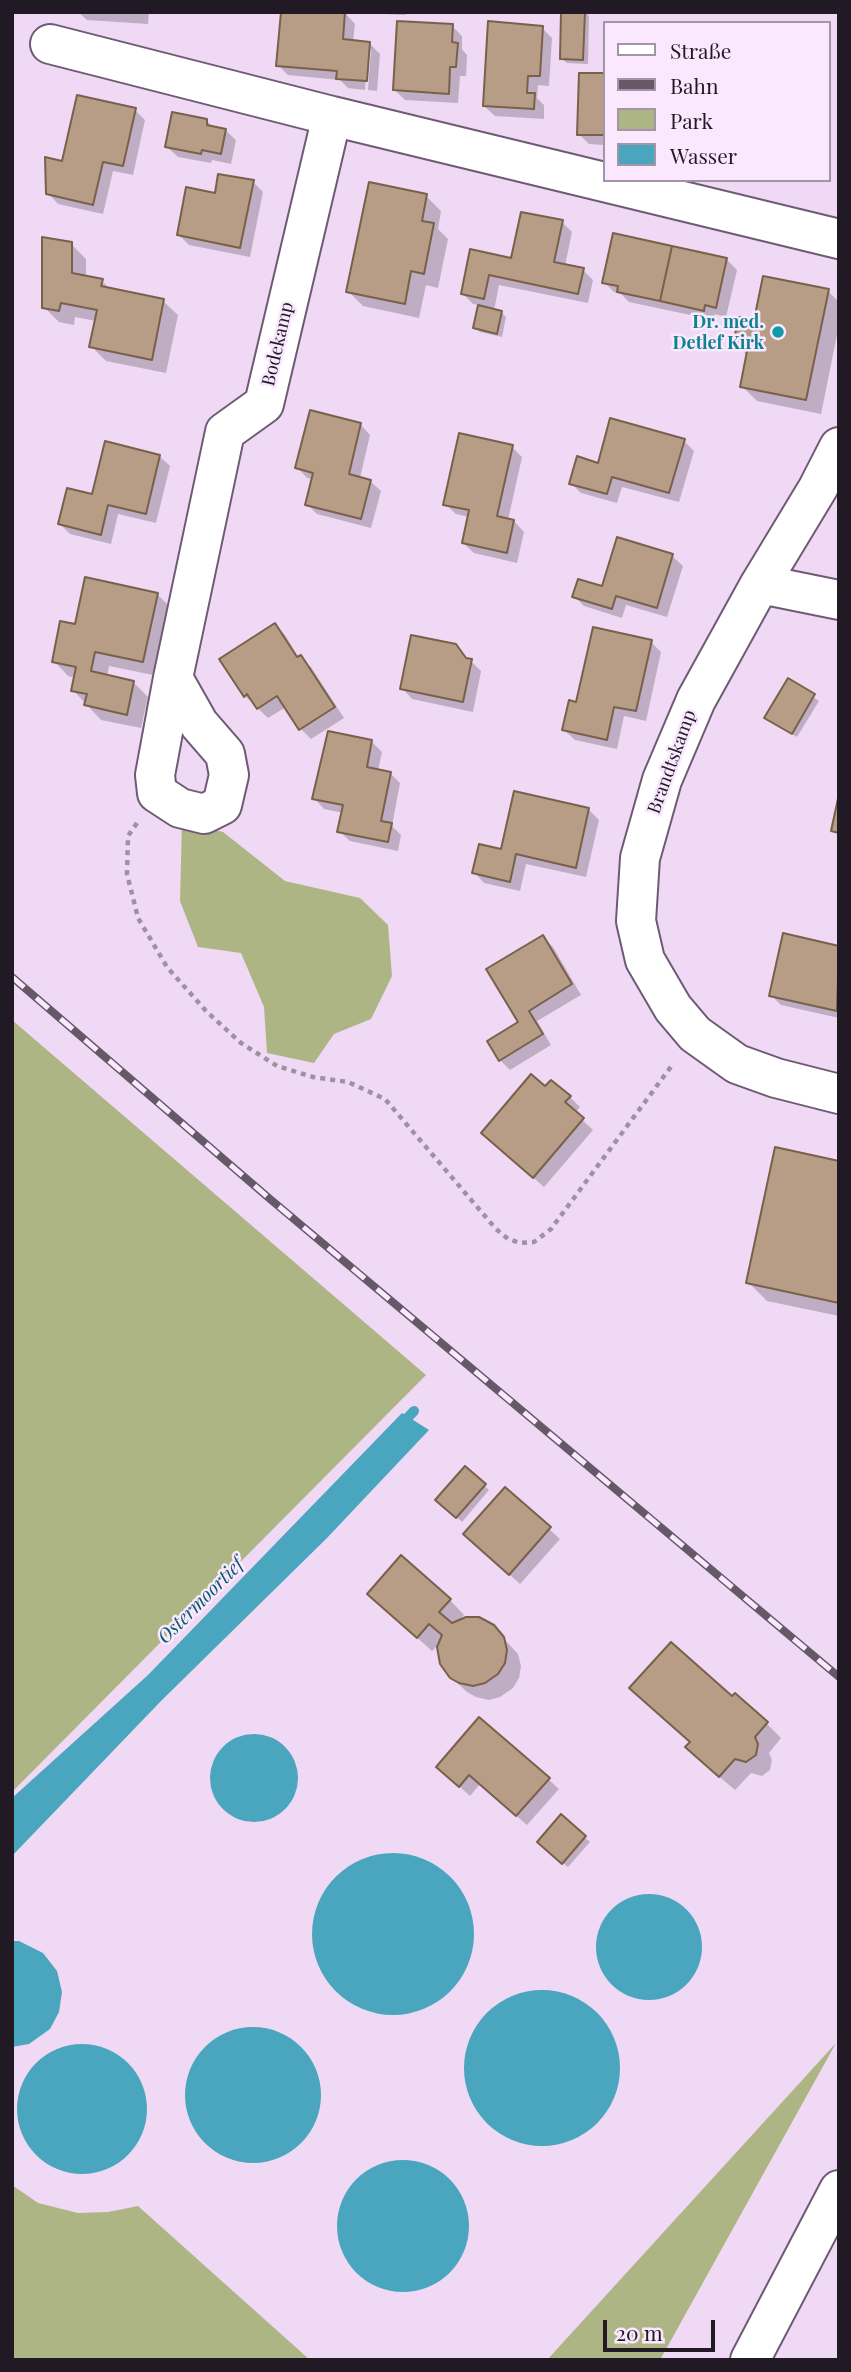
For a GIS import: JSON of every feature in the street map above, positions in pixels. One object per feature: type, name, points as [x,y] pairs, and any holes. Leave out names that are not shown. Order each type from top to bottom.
[{"type":"street","points":[[50,44],[602,182]]},
{"type":"street","name":"Bodekamp","points":[[157,793],[155,775],[173,678],[225,432],[264,404],[332,116]]},
{"type":"street","points":[[604,182],[839,239]]},
{"type":"street","name":"Brandtskamp","points":[[839,447],[696,700],[662,780],[640,858],[636,921],[645,960],[673,1008],[695,1034],[737,1064],[776,1078],[839,1094]]},
{"type":"street","points":[[760,584],[839,600]]},
{"type":"street","points":[[157,793],[180,808],[204,814],[222,805],[229,775],[225,754],[199,723],[173,678]]},
{"type":"street","points":[[750,2360],[839,2190]]},
{"type":"path","points":[[157,793],[128,836],[127,874],[138,918],[167,967],[206,1011],[241,1043],[277,1066],[313,1077],[348,1083],[385,1099],[496,1229],[508,1239],[520,1243],[534,1242],[551,1229],[695,1034]]},
{"type":"green space","points":[[182,822],[223,832],[285,881],[360,898],[388,925],[392,976],[371,1019],[334,1034],[314,1063],[267,1053],[264,1007],[241,953],[198,947],[180,901]]},
{"type":"green space","points":[[12,1020],[426,1375],[12,1792]]},
{"type":"green space","points":[[836,2043],[660,2360],[547,2360]]},
{"type":"green space","points":[[12,2185],[38,2203],[78,2213],[108,2212],[138,2206],[310,2360],[12,2360]]},
{"type":"water","points":[[402,1413],[429,1430],[327,1538],[161,1701],[12,1856],[12,1798],[148,1675]]},
{"type":"water","points":[[245,1734],[263,1734],[279,1741],[291,1753],[298,1769],[298,1787],[291,1803],[279,1815],[263,1822],[245,1822],[229,1815],[217,1803],[210,1787],[210,1769],[217,1753],[229,1741]]},
{"type":"water","points":[[393,1853],[424,1859],[450,1877],[468,1903],[474,1934],[468,1965],[450,1991],[424,2009],[393,2015],[362,2009],[336,1991],[318,1965],[312,1934],[318,1903],[336,1877],[362,1859]]},
{"type":"water","points":[[649,1894],[669,1898],[687,1909],[698,1927],[702,1947],[698,1967],[687,1985],[669,1996],[649,2000],[629,1996],[611,1985],[600,1967],[596,1947],[600,1927],[611,1909],[629,1898]]},
{"type":"water","points":[[12,1941],[19,1941],[43,1953],[57,1971],[62,1992],[59,2012],[50,2029],[29,2044],[12,2047]]},
{"type":"water","points":[[542,1990],[572,1996],[597,2013],[614,2038],[620,2068],[614,2098],[597,2123],[572,2140],[542,2146],[512,2140],[487,2123],[470,2098],[464,2068],[470,2038],[487,2013],[512,1996]]},
{"type":"water","points":[[253,2027],[279,2032],[301,2047],[316,2069],[321,2095],[316,2121],[301,2143],[279,2158],[253,2163],[227,2158],[205,2143],[190,2121],[185,2095],[190,2069],[205,2047],[227,2032]]},
{"type":"water","points":[[82,2044],[107,2049],[128,2063],[142,2084],[147,2109],[142,2134],[128,2155],[107,2169],[82,2174],[57,2169],[36,2155],[22,2134],[17,2109],[22,2084],[36,2063],[57,2049]]},
{"type":"water","points":[[403,2160],[428,2165],[450,2179],[464,2201],[469,2226],[464,2251],[450,2273],[428,2287],[403,2292],[378,2287],[356,2273],[342,2251],[337,2226],[342,2201],[356,2179],[378,2165]]},
{"type":"building","points":[[281,12],[345,12],[343,39],[370,42],[367,81],[336,79],[337,71],[276,66]]},
{"type":"building","points":[[561,12],[585,12],[583,60],[560,59]]},
{"type":"building","points":[[397,21],[453,24],[452,42],[458,43],[456,67],[450,67],[449,94],[393,90]]},
{"type":"building","points":[[488,21],[543,26],[540,76],[528,76],[527,93],[535,93],[534,109],[483,106]]},
{"type":"building","points":[[579,73],[602,73],[602,135],[577,135]]},
{"type":"building","points":[[77,95],[136,108],[123,166],[103,162],[93,205],[46,194],[45,157],[62,161]]},
{"type":"building","points":[[172,112],[207,119],[207,125],[226,129],[221,154],[202,150],[201,154],[165,147]]},
{"type":"building","points":[[218,174],[254,180],[240,248],[177,235],[186,187],[215,193]]},
{"type":"building","points":[[369,182],[427,194],[422,221],[434,223],[424,274],[411,271],[405,304],[346,292]]},
{"type":"building","points":[[521,212],[563,220],[554,262],[584,268],[578,294],[489,275],[484,299],[461,294],[470,249],[511,258]]},
{"type":"building","points":[[613,233],[672,246],[660,301],[617,292],[618,286],[602,283]]},
{"type":"building","points":[[42,237],[72,242],[72,273],[103,279],[101,286],[164,299],[152,360],[89,347],[97,310],[61,303],[59,311],[42,308]]},
{"type":"building","points":[[672,246],[727,258],[716,308],[705,305],[704,311],[660,301]]},
{"type":"building","name":"Dr. med. Detlef Kirk","points":[[763,276],[829,289],[806,400],[740,387],[748,346],[733,343],[739,317],[754,320]]},
{"type":"building","points":[[478,305],[502,311],[497,334],[473,328]]},
{"type":"building","points":[[310,410],[361,423],[349,474],[371,480],[361,519],[305,505],[313,473],[295,468]]},
{"type":"building","points":[[610,418],[685,439],[669,493],[612,477],[607,494],[569,484],[577,456],[598,463]]},
{"type":"building","points":[[459,433],[513,445],[497,516],[514,520],[507,553],[462,543],[469,510],[443,505]]},
{"type":"building","points":[[105,441],[160,455],[146,514],[108,505],[101,535],[58,524],[67,488],[92,494]]},
{"type":"building","points":[[617,537],[673,554],[657,608],[616,596],[612,609],[572,597],[578,579],[602,586]]},
{"type":"building","points":[[85,577],[158,593],[143,662],[95,652],[91,671],[134,681],[127,715],[84,705],[87,694],[71,691],[76,667],[52,662],[60,621],[75,624]]},
{"type":"building","points":[[275,623],[297,657],[301,655],[335,707],[299,730],[277,696],[257,709],[247,694],[244,697],[219,659]]},
{"type":"building","points":[[593,627],[652,640],[636,711],[614,707],[607,740],[562,730],[569,700],[576,702]]},
{"type":"building","points":[[411,635],[456,644],[466,658],[472,659],[463,702],[400,689]]},
{"type":"building","points":[[788,678],[815,694],[792,734],[764,718]]},
{"type":"building","points":[[328,731],[372,740],[367,767],[391,772],[381,821],[392,823],[388,842],[337,832],[343,805],[312,799]]},
{"type":"building","points":[[514,791],[589,808],[576,868],[516,854],[510,882],[472,873],[479,844],[501,849]]},
{"type":"building","points":[[839,794],[839,833],[831,831]]},
{"type":"building","points":[[783,933],[839,946],[837,1011],[769,996]]},
{"type":"building","points":[[543,935],[572,984],[529,1011],[543,1034],[499,1061],[487,1041],[518,1022],[486,969]]},
{"type":"building","points":[[531,1074],[545,1086],[551,1080],[571,1096],[565,1102],[584,1118],[533,1178],[481,1133]]},
{"type":"building","points":[[775,1147],[839,1161],[839,1303],[746,1283]]},
{"type":"building","points":[[465,1466],[486,1484],[456,1518],[435,1500]]},
{"type":"building","points":[[505,1487],[551,1527],[509,1575],[463,1534]]},
{"type":"building","points":[[401,1555],[451,1599],[439,1612],[452,1623],[466,1617],[479,1617],[494,1625],[504,1637],[507,1650],[505,1663],[498,1674],[485,1683],[473,1686],[450,1678],[440,1664],[437,1647],[442,1635],[429,1624],[417,1638],[367,1594]]},
{"type":"building","points":[[671,1642],[732,1696],[735,1693],[768,1722],[755,1737],[758,1744],[756,1755],[746,1762],[735,1759],[719,1777],[685,1747],[690,1742],[629,1688]]},
{"type":"building","points":[[479,1717],[550,1778],[516,1816],[469,1775],[459,1787],[436,1767]]},
{"type":"building","points":[[561,1814],[586,1836],[562,1864],[537,1842]]},
{"type":"waterway","name":"Ostermoortief","points":[[399,1427],[414,1411]]},
{"type":"railway","points":[[12,977],[270,1199],[839,1677]]},
{"type":"place","name":"Dr. med. Detlef Kirk","points":[[778,332]]}]
